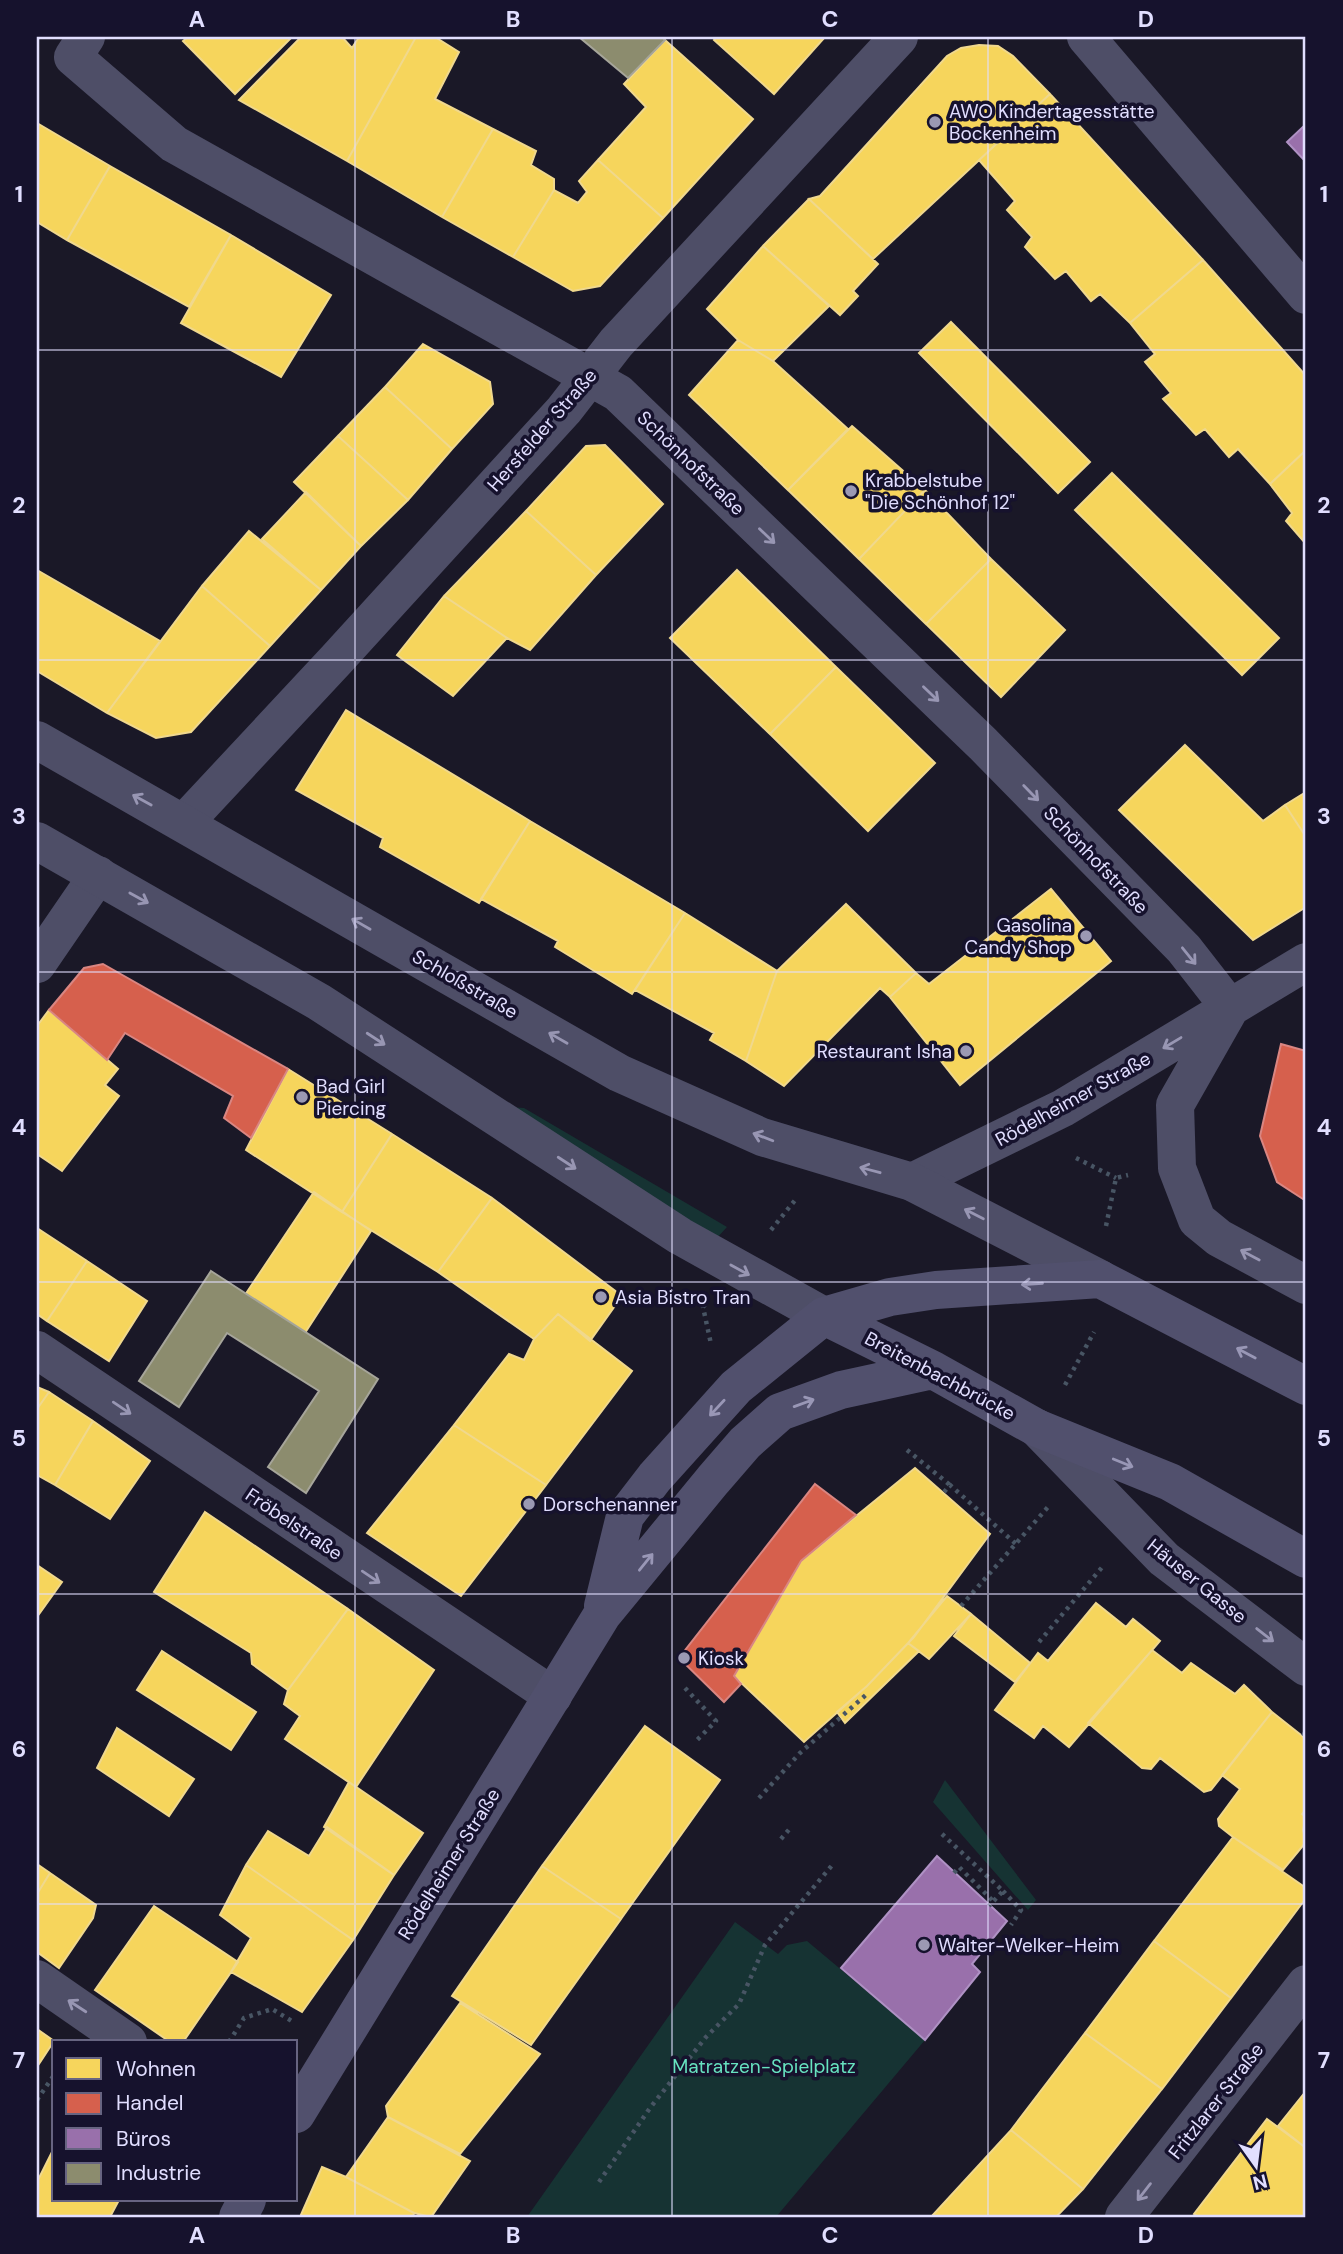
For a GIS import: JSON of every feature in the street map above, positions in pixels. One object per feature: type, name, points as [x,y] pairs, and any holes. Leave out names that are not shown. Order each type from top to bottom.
[{"type":"main road","name":"Breitenbachbrücke","points":[[824,1316],[890,1297],[936,1290],[1100,1279]]},
{"type":"main road","points":[[1100,1279],[1306,1386]]},
{"type":"main road","name":"Breitenbachbrücke","points":[[824,1316],[933,1370],[1037,1427],[1170,1482],[1306,1559]]},
{"type":"main road","name":"Rödelheimer Straße","points":[[602,1615],[625,1517],[686,1440],[736,1387],[824,1316]]},
{"type":"main road","name":"Rödelheimer Straße","points":[[298,2111],[602,1615],[745,1443],[780,1412],[841,1390],[933,1370]]},
{"type":"street","name":"Schönhofstraße","points":[[86,37],[73,57],[174,144],[618,393],[983,744],[1184,949],[1230,1009]]},
{"type":"street","name":"Hersfelder Straße","points":[[184,823],[519,460],[616,343],[899,37]]},
{"type":"street","points":[[1086,37],[1306,295]]},
{"type":"street","name":"Schloßstraße","points":[[37,740],[619,1073],[762,1137],[912,1182]]},
{"type":"street","points":[[37,841],[319,1002],[680,1236],[824,1316]]},
{"type":"street","points":[[37,964],[98,875]]},
{"type":"street","name":"Rödelheimer Straße","points":[[912,1182],[1063,1108],[1306,962]]},
{"type":"street","name":"Rödelheimer Straße","points":[[1230,1009],[1175,1105],[1177,1168],[1197,1220],[1219,1238],[1306,1285]]},
{"type":"street","points":[[912,1182],[1100,1279]]},
{"type":"street","name":"Fröbelstraße","points":[[37,1350],[478,1649],[553,1696]]},
{"type":"street","name":"Häuser Gasse","points":[[1037,1427],[1164,1559],[1306,1667]]},
{"type":"street","points":[[37,1979],[125,2040]]},
{"type":"street","name":"Fritzlarer Straße","points":[[1124,2217],[1306,1983]]},
{"type":"path","points":[[1108,1213],[1115,1178],[1136,1173]]},
{"type":"path","points":[[767,1234],[791,1206]]},
{"type":"path","points":[[1062,1392],[1093,1336]]},
{"type":"path","points":[[907,1450],[1016,1544]]},
{"type":"path","points":[[944,1492],[950,1485]]},
{"type":"path","points":[[961,1606],[1050,1504]]},
{"type":"path","points":[[1039,1642],[1111,1556]]},
{"type":"path","points":[[685,1688],[716,1721],[696,1741]]},
{"type":"path","points":[[759,1798],[834,1719],[867,1694]]},
{"type":"path","points":[[782,1839],[792,1826]]},
{"type":"path","points":[[942,1834],[1021,1910],[1011,1925]]},
{"type":"path","points":[[599,2182],[650,2108],[706,2038],[739,2004],[765,1945],[834,1863]]},
{"type":"path","points":[[954,1873],[959,1867],[993,1901]]},
{"type":"path","points":[[989,1906],[1003,1891]]},
{"type":"path","points":[[230,2040],[244,2018],[272,2010],[301,2026]]},
{"type":"path","points":[[37,2101],[52,2078]]},
{"type":"green space","points":[[508,1107],[524,1108],[727,1227],[716,1239]]},
{"type":"green space","points":[[945,1780],[1036,1900],[1028,1910],[933,1802]]},
{"type":"green space","name":"Matratzen-Spielplatz","points":[[735,1922],[778,1954],[787,1945],[807,1941],[925,2040],[776,2217],[527,2217]]},
{"type":"building: Wohnen","points":[[188,37],[292,37],[235,94],[183,41]]},
{"type":"building: Wohnen","points":[[301,37],[342,37],[352,48],[359,37],[416,37],[347,161],[239,100]]},
{"type":"building: Wohnen","points":[[416,37],[435,37],[459,52],[435,99],[493,129],[442,217],[347,161]]},
{"type":"building: Wohnen","points":[[717,37],[825,37],[774,94],[714,40]]},
{"type":"building: Wohnen","points":[[665,40],[753,119],[663,218],[598,160],[646,107],[624,84]]},
{"type":"building: Wohnen","points":[[998,46],[1013,56],[1050,94],[873,259],[809,199],[820,196],[947,56],[961,48]]},
{"type":"building: Wohnen","points":[[1050,94],[1203,260],[1130,323],[1100,294],[1091,301],[1066,271],[1055,279],[1025,247],[1032,237],[1007,210],[1015,201],[979,160]]},
{"type":"building: Wohnen","points":[[37,123],[110,166],[67,240],[37,222]]},
{"type":"building: Wohnen","points":[[493,129],[536,151],[531,165],[554,179],[554,190],[513,257],[442,217]]},
{"type":"building: Wohnen","points":[[598,160],[663,218],[600,286],[573,291],[513,257],[554,190],[578,203],[587,192],[579,181]]},
{"type":"building: Wohnen","points":[[110,166],[231,235],[189,307],[67,240]]},
{"type":"building: Wohnen","points":[[809,199],[878,264],[853,291],[858,296],[840,315],[763,246]]},
{"type":"building: Wohnen","points":[[231,235],[331,295],[281,377],[181,323]]},
{"type":"building: Wohnen","points":[[763,246],[829,306],[773,361],[738,340],[707,309]]},
{"type":"building: Wohnen","points":[[1203,260],[1306,376],[1306,450],[1270,484],[1238,449],[1229,457],[1205,429],[1196,435],[1163,399],[1171,393],[1145,362],[1155,354],[1130,323]]},
{"type":"building: Wohnen","points":[[951,322],[1090,462],[1058,493],[919,353]]},
{"type":"building: Wohnen","points":[[738,340],[773,361],[848,429],[788,490],[689,395]]},
{"type":"building: Wohnen","points":[[423,344],[490,382],[493,404],[452,449],[385,387]]},
{"type":"building: Wohnen","points":[[385,387],[452,449],[408,500],[338,436]]},
{"type":"building: Wohnen","points":[[852,426],[925,490],[859,559],[788,490]]},
{"type":"building: Wohnen","points":[[338,436],[408,500],[361,546],[294,482]]},
{"type":"building: Wohnen","points":[[605,445],[663,504],[596,575],[526,511],[586,446]]},
{"type":"building: Wohnen","points":[[1306,450],[1306,544],[1286,521],[1292,513],[1270,484]]},
{"type":"building: Wohnen","points":[[1112,473],[1279,638],[1242,675],[1075,510]]},
{"type":"building: Wohnen","points":[[925,490],[991,559],[926,624],[859,559]]},
{"type":"building: Wohnen","points":[[306,492],[361,546],[321,590],[262,539]]},
{"type":"building: Wohnen","points":[[526,511],[596,575],[530,650],[444,596]]},
{"type":"building: Wohnen","points":[[249,531],[321,590],[270,646],[202,586]]},
{"type":"building: Wohnen","points":[[991,559],[1065,630],[1001,697],[926,624]]},
{"type":"building: Wohnen","points":[[37,570],[160,641],[107,713],[37,671]]},
{"type":"building: Wohnen","points":[[737,570],[836,667],[770,734],[670,638]]},
{"type":"building: Wohnen","points":[[202,586],[270,646],[191,732],[156,738],[107,713]]},
{"type":"building: Wohnen","points":[[444,596],[507,638],[453,696],[397,655]]},
{"type":"building: Wohnen","points":[[836,667],[935,763],[868,831],[770,734]]},
{"type":"building: Wohnen","points":[[346,710],[530,821],[479,903],[380,847],[383,838],[296,790]]},
{"type":"building: Wohnen","points":[[1185,745],[1263,821],[1285,805],[1306,837],[1306,907],[1253,940],[1119,810]]},
{"type":"building: Wohnen","points":[[1306,792],[1306,837],[1285,805]]},
{"type":"building: Wohnen","points":[[530,821],[685,913],[632,994],[555,947],[558,941],[481,899]]},
{"type":"building: Wohnen","points":[[1051,889],[1111,961],[960,1085],[890,997],[916,973],[929,984]]},
{"type":"building: Wohnen","points":[[846,904],[916,973],[890,997],[880,988],[784,1086],[746,1061],[777,971]]},
{"type":"building: Wohnen","points":[[685,913],[777,971],[746,1061],[710,1040],[714,1033],[635,990]]},
{"type":"building: Wohnen","points":[[49,1010],[118,1069],[105,1085],[119,1096],[62,1171],[37,1154],[37,1026]]},
{"type":"building: Wohnen","points":[[288,1069],[392,1134],[342,1212],[246,1150]]},
{"type":"building: Wohnen","points":[[392,1134],[492,1198],[438,1272],[342,1212]]},
{"type":"building: Wohnen","points":[[314,1192],[371,1231],[305,1333],[245,1295]]},
{"type":"building: Wohnen","points":[[492,1198],[622,1296],[590,1341],[558,1314],[534,1339],[438,1272]]},
{"type":"building: Wohnen","points":[[37,1228],[87,1261],[47,1321],[37,1314]]},
{"type":"building: Wohnen","points":[[87,1261],[147,1301],[109,1361],[47,1321]]},
{"type":"building: Wohnen","points":[[558,1314],[632,1371],[546,1485],[454,1425],[509,1354],[524,1360],[534,1339]]},
{"type":"building: Wohnen","points":[[37,1387],[49,1392],[37,1409]]},
{"type":"building: Wohnen","points":[[49,1392],[93,1421],[55,1485],[37,1475],[37,1409]]},
{"type":"building: Wohnen","points":[[93,1421],[150,1461],[110,1519],[55,1485]]},
{"type":"building: Wohnen","points":[[454,1425],[546,1485],[461,1596],[367,1533]]},
{"type":"building: Wohnen","points":[[915,1468],[990,1534],[914,1637],[867,1686],[804,1742],[734,1676],[801,1561]]},
{"type":"building: Wohnen","points":[[205,1512],[348,1609],[288,1690],[252,1664],[251,1653],[154,1592]]},
{"type":"building: Wohnen","points":[[37,1565],[62,1582],[37,1617]]},
{"type":"building: Wohnen","points":[[947,1596],[971,1614],[929,1659],[908,1643]]},
{"type":"building: Wohnen","points":[[1096,1603],[1126,1627],[1133,1619],[1160,1641],[1069,1747],[1043,1726],[1034,1738],[995,1710],[1038,1653],[1048,1661]]},
{"type":"building: Wohnen","points":[[348,1609],[434,1670],[356,1787],[285,1739],[300,1716],[284,1704],[288,1690]]},
{"type":"building: Wohnen","points":[[971,1614],[1030,1663],[1015,1682],[954,1636]]},
{"type":"building: Wohnen","points":[[908,1643],[919,1651],[845,1723],[837,1712],[867,1686]]},
{"type":"building: Wohnen","points":[[1152,1650],[1182,1673],[1191,1663],[1235,1694],[1244,1685],[1272,1712],[1211,1790],[1204,1792],[1160,1758],[1151,1769],[1142,1768],[1088,1723]]},
{"type":"building: Wohnen","points":[[162,1651],[256,1712],[231,1750],[137,1690]]},
{"type":"building: Wohnen","points":[[1272,1712],[1306,1739],[1306,1809],[1302,1814],[1306,1817],[1303,1830],[1306,1842],[1283,1870],[1233,1837],[1219,1826],[1218,1819],[1240,1789],[1222,1775]]},
{"type":"building: Wohnen","points":[[645,1726],[720,1780],[621,1919],[542,1866]]},
{"type":"building: Wohnen","points":[[117,1728],[194,1779],[169,1816],[97,1768]]},
{"type":"building: Wohnen","points":[[349,1782],[423,1833],[394,1875],[324,1827]]},
{"type":"building: Wohnen","points":[[327,1827],[394,1875],[353,1940],[246,1865],[268,1831],[309,1856]]},
{"type":"building: Wohnen","points":[[1233,1837],[1306,1888],[1306,1898],[1231,1998],[1154,1941]]},
{"type":"building: Wohnen","points":[[37,1864],[50,1873],[37,1894]]},
{"type":"building: Wohnen","points":[[246,1865],[353,1940],[302,2012],[231,1972],[251,1938],[220,1915]]},
{"type":"building: Wohnen","points":[[542,1866],[621,1919],[531,2045],[452,1996]]},
{"type":"building: Wohnen","points":[[50,1873],[96,1905],[93,1918],[59,1968],[37,1952],[37,1894]]},
{"type":"building: Wohnen","points":[[154,1906],[238,1962],[184,2040],[167,2040],[95,1990]]},
{"type":"building: Wohnen","points":[[1154,1941],[1231,1998],[1162,2089],[1085,2033]]},
{"type":"building: Wohnen","points":[[460,2003],[540,2054],[460,2154],[388,2117],[386,2106]]},
{"type":"building: Wohnen","points":[[37,2029],[53,2040],[37,2067]]},
{"type":"building: Wohnen","points":[[1085,2033],[1162,2089],[1083,2189],[1011,2130]]},
{"type":"building: Wohnen","points":[[1306,2091],[1306,2148],[1278,2126]]},
{"type":"building: Wohnen","points":[[388,2117],[470,2161],[431,2217],[414,2213],[346,2177]]},
{"type":"building: Wohnen","points":[[1267,2119],[1306,2148],[1306,2217],[1199,2217],[1194,2214]]},
{"type":"building: Wohnen","points":[[1011,2130],[1083,2189],[1056,2217],[931,2217]]},
{"type":"building: Wohnen","points":[[52,2152],[52,2202],[118,2202],[110,2217],[37,2217],[37,2182]]},
{"type":"building: Wohnen","points":[[322,2167],[414,2213],[413,2217],[300,2217]]},
{"type":"building: Handel","points":[[103,964],[288,1069],[251,1138],[224,1118],[233,1096],[125,1033],[107,1060],[49,1010],[84,968]]},
{"type":"building: Handel","points":[[1281,1044],[1306,1051],[1306,1201],[1277,1182],[1260,1136]]},
{"type":"building: Handel","points":[[815,1484],[856,1515],[801,1561],[734,1676],[741,1684],[724,1702],[679,1658]]},
{"type":"building: Büros","points":[[1306,124],[1306,162],[1287,142]]},
{"type":"building: Büros","name":"Walter-Welker-Heim","points":[[937,1856],[1007,1921],[972,1964],[980,1972],[925,2040],[841,1968]]},
{"type":"building: Industrie","points":[[579,37],[662,37],[665,40],[628,78]]},
{"type":"building: Industrie","points":[[211,1271],[378,1379],[306,1493],[268,1467],[319,1391],[227,1333],[179,1407],[139,1381]]},
{"type":"place","name":"AWO Kindertagesstätte Bockenheim","points":[[935,122]]},
{"type":"place","name":"Krabbelstube \"Die Schönhof 12\"","points":[[851,491]]},
{"type":"place","name":"Gasolina Candy Shop","points":[[1086,936]]},
{"type":"place","name":"Restaurant Isha","points":[[966,1051]]},
{"type":"place","name":"Bad Girl Piercing","points":[[302,1097]]},
{"type":"place","name":"Asia Bistro Tran","points":[[601,1297]]},
{"type":"place","name":"Dorschenanner","points":[[529,1504]]},
{"type":"place","name":"Kiosk","points":[[684,1658]]},
{"type":"place","name":"Walter-Welker-Heim","points":[[924,1945]]}]
